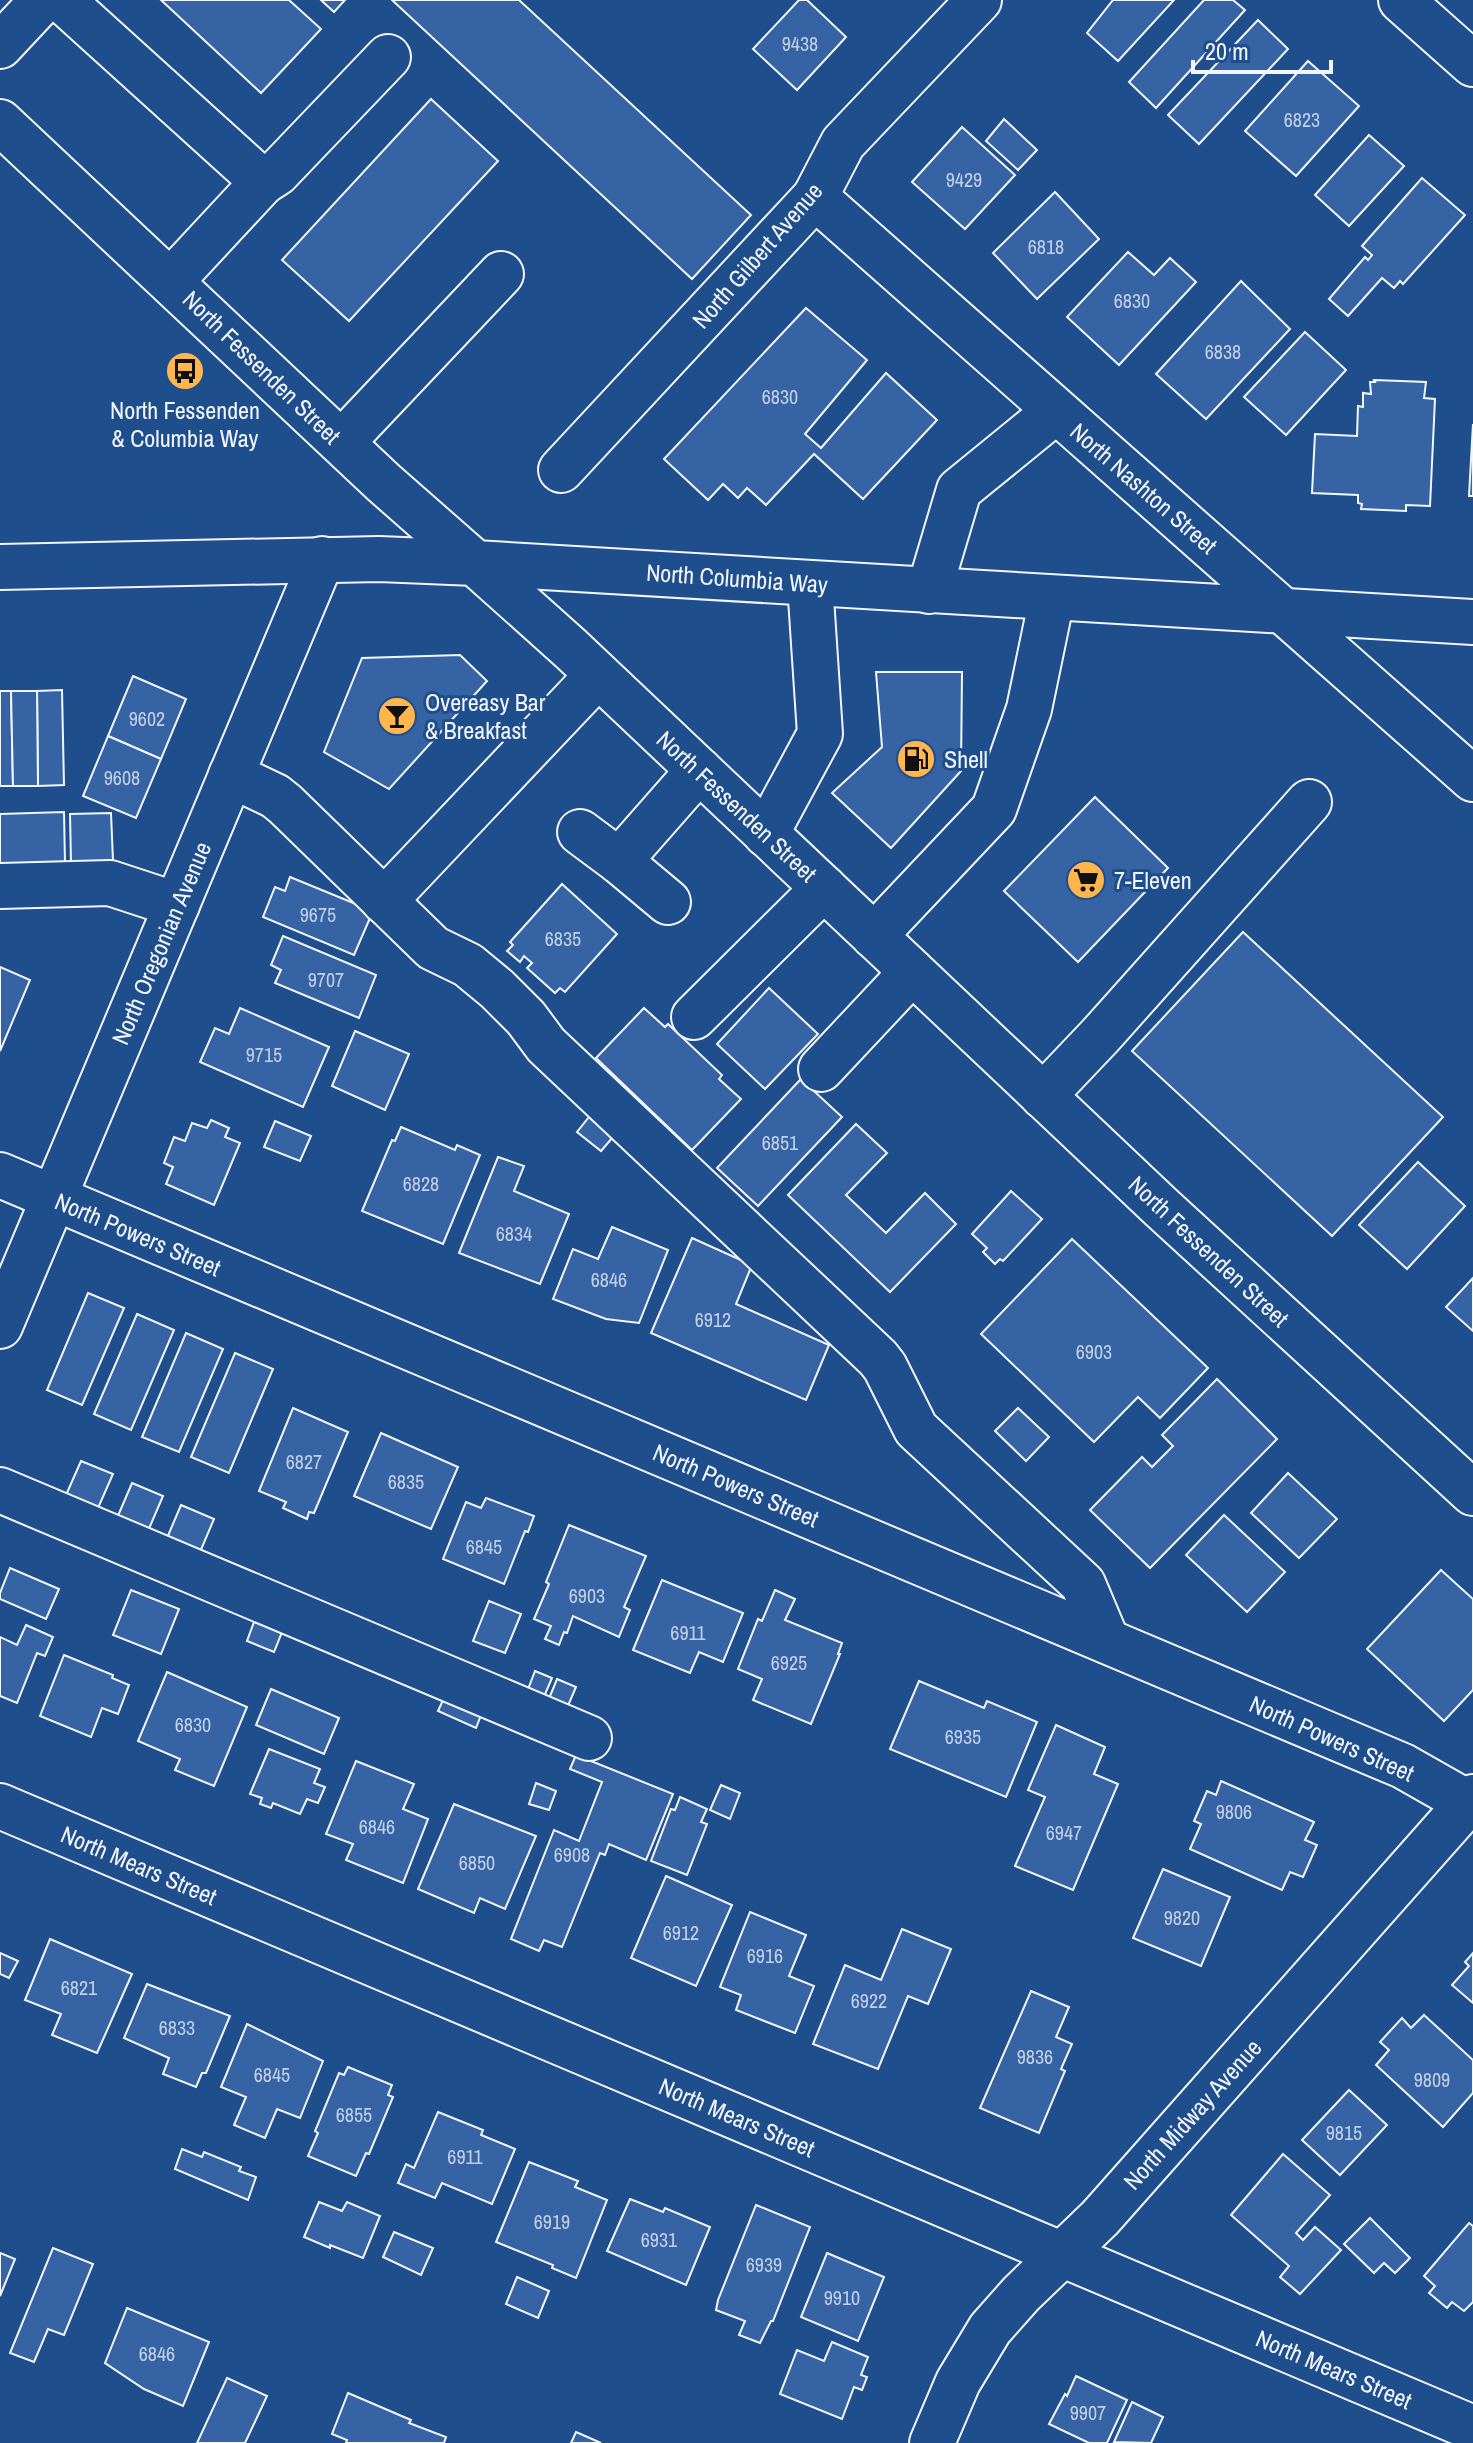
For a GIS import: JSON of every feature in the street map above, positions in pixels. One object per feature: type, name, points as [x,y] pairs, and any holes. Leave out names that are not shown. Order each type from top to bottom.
[{"type":"street","points":[[0,46],[43,0]]},
{"type":"street","points":[[62,0],[263,182]]},
{"type":"street","name":"North Gilbert Avenue","points":[[561,470],[815,197],[843,143],[979,0]]},
{"type":"street","points":[[1401,0],[1473,64]]},
{"type":"street","points":[[171,281],[263,182],[277,173],[388,57]]},
{"type":"street","name":"North Fessenden Street","points":[[0,122],[342,442],[598,675],[1043,1096],[1473,1493]]},
{"type":"street","name":"North Nashton Street","points":[[815,197],[1473,779]]},
{"type":"street","points":[[342,442],[501,274]]},
{"type":"street","points":[[929,591],[959,490],[1056,411]]},
{"type":"street","name":"North Oregonian Avenue","points":[[0,1326],[322,559]]},
{"type":"street","name":"North Columbia Way","points":[[0,567],[379,559],[1473,622]]},
{"type":"street","points":[[766,834],[820,734],[810,583]]},
{"type":"street","points":[[874,936],[994,809],[1029,709],[1052,598]]},
{"type":"street","points":[[384,901],[598,675]]},
{"type":"street","points":[[619,861],[699,770]]},
{"type":"street","points":[[231,775],[285,804],[433,948],[468,965],[497,989],[526,1018],[546,1045],[878,1358],[916,1429],[1083,1584],[1107,1641]]},
{"type":"street","points":[[1043,1096],[1309,802]]},
{"type":"street","points":[[580,832],[668,902]]},
{"type":"street","points":[[0,886],[110,883],[177,905]]},
{"type":"street","points":[[694,1017],[824,888]]},
{"type":"street","points":[[821,1069],[912,972]]},
{"type":"street","name":"North Powers Street","points":[[0,1175],[1403,1766],[1470,1800]]},
{"type":"street","points":[[0,1490],[589,1738]]},
{"type":"street","name":"North Midway Avenue","points":[[932,2443],[958,2382],[990,2329],[1021,2294],[1100,2218],[1470,1800]]},
{"type":"street","name":"North Mears Street","points":[[0,1806],[1473,2428]]},
{"type":"building","points":[[161,0],[289,0],[321,29],[261,93]]},
{"type":"building","points":[[321,0],[345,0],[334,12]]},
{"type":"building","points":[[392,0],[519,0],[751,215],[692,279]]},
{"type":"building","points":[[799,0],[807,0],[846,37],[797,90],[753,49]]},
{"type":"building","points":[[1113,0],[1174,0],[1118,61],[1087,33]]},
{"type":"building","points":[[1204,0],[1233,0],[1245,10],[1156,108],[1129,82]]},
{"type":"building","points":[[1258,20],[1288,49],[1199,144],[1168,115]]},
{"type":"building","points":[[1308,61],[1359,106],[1296,176],[1245,131]]},
{"type":"building","points":[[431,99],[498,161],[349,321],[282,260]]},
{"type":"building","points":[[1004,119],[1037,150],[1018,170],[986,141]]},
{"type":"building","points":[[962,127],[1015,175],[965,229],[912,182]]},
{"type":"building","points":[[1369,135],[1404,166],[1349,226],[1315,195]]},
{"type":"building","points":[[1422,178],[1465,215],[1403,284],[1400,281],[1394,288],[1382,278],[1348,316],[1329,299],[1365,257],[1368,260],[1372,255],[1362,246]]},
{"type":"building","points":[[1055,192],[1099,239],[1037,299],[993,253]]},
{"type":"building","points":[[1128,252],[1154,275],[1170,258],[1196,282],[1119,365],[1067,317]]},
{"type":"building","points":[[1241,281],[1290,329],[1206,419],[1156,374]]},
{"type":"building","points":[[806,308],[867,360],[805,434],[821,448],[886,373],[937,420],[863,499],[814,454],[766,505],[747,488],[738,498],[723,484],[708,500],[664,459]]},
{"type":"building","points":[[1305,332],[1346,370],[1286,435],[1244,397]]},
{"type":"building","points":[[1370,382],[1426,382],[1424,398],[1435,399],[1430,506],[1406,505],[1406,511],[1361,509],[1358,495],[1312,493],[1315,434],[1357,436],[1358,406],[1363,407],[1363,393],[1371,394]]},
{"type":"building","points":[[1473,424],[1473,496],[1469,496]]},
{"type":"building","name":"Overeasy Bar & Breakfast","points":[[460,655],[487,681],[389,789],[324,752],[362,658]]},
{"type":"building","name":"Shell","points":[[876,672],[962,672],[961,771],[891,848],[832,793],[882,747]]},
{"type":"building","points":[[133,676],[186,699],[161,759],[108,736]]},
{"type":"building","points":[[62,690],[64,785],[38,786],[37,691]]},
{"type":"building","points":[[0,691],[11,691],[13,786],[0,786]]},
{"type":"building","points":[[11,691],[37,691],[38,786],[13,786]]},
{"type":"building","points":[[108,736],[161,759],[136,818],[83,796]]},
{"type":"building","name":"7-Eleven","points":[[1095,797],[1168,868],[1078,962],[1004,891]]},
{"type":"building","points":[[64,812],[65,863],[0,864],[0,814]]},
{"type":"building","points":[[111,813],[113,861],[71,862],[70,814]]},
{"type":"building","points":[[290,877],[373,911],[354,955],[263,917],[275,887],[285,891]]},
{"type":"building","points":[[562,884],[617,934],[565,992],[560,988],[555,993],[527,968],[532,963],[524,956],[520,962],[507,951],[513,945],[510,942]]},
{"type":"building","points":[[1243,932],[1443,1117],[1332,1236],[1132,1051]]},
{"type":"building","points":[[283,936],[376,975],[359,1018],[275,983],[281,970],[271,965]]},
{"type":"building","points":[[0,967],[30,980],[0,1051]]},
{"type":"building","points":[[769,988],[818,1034],[765,1089],[717,1044]]},
{"type":"building","points":[[240,1008],[329,1047],[303,1107],[200,1062],[215,1028],[229,1034]]},
{"type":"building","points":[[644,1008],[665,1027],[668,1024],[722,1075],[719,1079],[741,1099],[692,1150],[596,1058]]},
{"type":"building","points":[[355,1031],[409,1054],[385,1110],[332,1086]]},
{"type":"building","points":[[801,1079],[842,1117],[758,1206],[717,1168]]},
{"type":"building","points":[[589,1117],[613,1137],[601,1151],[577,1132]]},
{"type":"building","points":[[211,1120],[229,1128],[225,1137],[240,1143],[214,1205],[166,1184],[173,1167],[164,1163],[174,1137],[185,1141],[192,1123],[207,1128]]},
{"type":"building","points":[[275,1121],[311,1136],[300,1161],[264,1147]]},
{"type":"building","points":[[856,1124],[887,1153],[846,1195],[886,1233],[925,1193],[956,1224],[890,1292],[788,1195]]},
{"type":"building","points":[[401,1127],[455,1150],[457,1145],[480,1155],[443,1244],[362,1211],[392,1140],[395,1141]]},
{"type":"building","points":[[498,1157],[524,1166],[514,1191],[569,1214],[540,1284],[459,1253]]},
{"type":"building","points":[[1418,1162],[1465,1206],[1407,1269],[1359,1225]]},
{"type":"building","points":[[1011,1191],[1042,1219],[1003,1261],[1000,1259],[995,1264],[983,1252],[987,1248],[972,1234]]},
{"type":"building","points":[[612,1227],[668,1250],[639,1323],[606,1319],[553,1299],[573,1249],[598,1259]]},
{"type":"building","points":[[692,1238],[752,1265],[736,1304],[829,1345],[806,1400],[651,1333]]},
{"type":"building","points":[[1072,1239],[1208,1368],[1160,1418],[1138,1397],[1094,1442],[981,1334]]},
{"type":"building","points":[[1473,1278],[1473,1331],[1446,1307]]},
{"type":"building","points":[[88,1293],[124,1308],[82,1405],[47,1390]]},
{"type":"building","points":[[137,1314],[174,1330],[131,1430],[94,1414]]},
{"type":"building","points":[[186,1333],[223,1349],[179,1452],[142,1437]]},
{"type":"building","points":[[235,1353],[273,1369],[229,1473],[191,1457]]},
{"type":"building","points":[[1217,1379],[1277,1439],[1150,1568],[1090,1510],[1142,1457],[1152,1467],[1173,1446],[1162,1435]]},
{"type":"building","points":[[293,1408],[348,1432],[314,1513],[309,1512],[307,1519],[283,1508],[286,1502],[259,1491]]},
{"type":"building","points":[[1018,1408],[1049,1437],[1026,1461],[995,1431]]},
{"type":"building","points":[[381,1433],[458,1467],[431,1529],[354,1496]]},
{"type":"building","points":[[81,1461],[113,1474],[98,1508],[66,1495]]},
{"type":"building","points":[[1288,1473],[1337,1519],[1299,1558],[1251,1513]]},
{"type":"building","points":[[132,1483],[163,1496],[148,1531],[117,1518]]},
{"type":"building","points":[[486,1498],[534,1516],[504,1584],[443,1559],[466,1502],[481,1508]]},
{"type":"building","points":[[181,1505],[214,1519],[200,1552],[167,1538]]},
{"type":"building","points":[[1224,1515],[1285,1572],[1247,1612],[1186,1555]]},
{"type":"building","points":[[569,1525],[646,1556],[624,1607],[630,1610],[619,1637],[573,1616],[559,1645],[545,1639],[551,1626],[534,1619]]},
{"type":"building","points":[[10,1568],[59,1589],[46,1619],[0,1599]]},
{"type":"building","points":[[1441,1570],[1473,1599],[1473,1690],[1444,1721],[1367,1649]]},
{"type":"building","points":[[662,1580],[743,1613],[723,1662],[699,1652],[690,1673],[633,1650]]},
{"type":"building","points":[[131,1590],[179,1609],[161,1654],[113,1635]]},
{"type":"building","points":[[775,1590],[795,1599],[785,1620],[842,1643],[811,1724],[753,1700],[762,1679],[738,1669],[758,1619],[762,1621]]},
{"type":"building","points":[[489,1601],[521,1614],[505,1653],[473,1641]]},
{"type":"building","points":[[254,1622],[282,1632],[274,1652],[247,1641]]},
{"type":"building","points":[[26,1625],[53,1637],[45,1656],[37,1653],[17,1703],[0,1696],[0,1637],[17,1645]]},
{"type":"building","points":[[64,1655],[129,1685],[118,1714],[102,1708],[91,1737],[40,1716]]},
{"type":"building","points":[[535,1671],[552,1678],[543,1699],[527,1692]]},
{"type":"building","points":[[167,1672],[247,1707],[214,1786],[175,1770],[180,1759],[138,1741]]},
{"type":"building","points":[[557,1679],[576,1687],[567,1708],[548,1701]]},
{"type":"building","points":[[919,1681],[984,1708],[987,1701],[1037,1722],[1006,1797],[890,1749]]},
{"type":"building","points":[[271,1689],[339,1718],[324,1754],[256,1725]]},
{"type":"building","points":[[448,1689],[485,1705],[476,1728],[438,1711]]},
{"type":"building","points":[[1056,1725],[1105,1747],[1094,1774],[1118,1784],[1073,1890],[1015,1866],[1045,1797],[1028,1790]]},
{"type":"building","points":[[269,1749],[320,1769],[314,1783],[325,1787],[318,1803],[307,1799],[300,1814],[273,1803],[271,1808],[260,1804],[262,1798],[250,1794]]},
{"type":"building","points":[[576,1755],[673,1794],[646,1860],[609,1844],[605,1855],[600,1853],[562,1947],[544,1940],[539,1951],[511,1939],[554,1830],[579,1841],[602,1782],[570,1769]]},
{"type":"building","points":[[356,1761],[414,1784],[403,1809],[428,1819],[403,1883],[346,1860],[353,1844],[326,1834]]},
{"type":"building","points":[[1221,1781],[1314,1822],[1305,1840],[1317,1845],[1303,1877],[1290,1872],[1282,1890],[1190,1849],[1201,1824],[1194,1821],[1207,1791],[1216,1795]]},
{"type":"building","points":[[536,1783],[556,1791],[549,1810],[529,1804]]},
{"type":"building","points":[[721,1785],[740,1793],[730,1819],[710,1810]]},
{"type":"building","points":[[680,1797],[707,1809],[701,1822],[707,1824],[687,1875],[651,1861],[671,1809],[675,1810]]},
{"type":"building","points":[[454,1804],[536,1836],[505,1909],[480,1898],[474,1913],[418,1889]]},
{"type":"building","points":[[1163,1869],[1230,1897],[1201,1966],[1133,1938]]},
{"type":"building","points":[[666,1876],[732,1905],[696,1986],[631,1958]]},
{"type":"building","points":[[750,1912],[806,1935],[789,1976],[814,1986],[795,2033],[736,2010],[741,1995],[720,1987]]},
{"type":"building","points":[[902,1929],[951,1949],[928,2004],[908,1996],[878,2069],[813,2044],[845,1965],[881,1980]]},
{"type":"building","points":[[50,1939],[132,1974],[97,2053],[52,2035],[61,2014],[25,2000]]},
{"type":"building","points":[[0,1953],[18,1961],[9,1978],[0,1974]]},
{"type":"building","points":[[1473,1953],[1473,2003],[1452,1985],[1469,1966],[1465,1962]]},
{"type":"building","points":[[147,1984],[230,2016],[206,2073],[202,2073],[196,2087],[163,2074],[169,2058],[124,2038]]},
{"type":"building","points":[[1031,1991],[1069,2007],[1056,2037],[1072,2044],[1061,2069],[1065,2071],[1039,2133],[980,2108]]},
{"type":"building","points":[[1424,2015],[1473,2060],[1473,2093],[1443,2127],[1376,2065],[1389,2050],[1380,2042],[1402,2018],[1411,2028]]},
{"type":"building","points":[[247,2024],[323,2061],[300,2118],[277,2109],[265,2138],[234,2125],[246,2097],[221,2087]]},
{"type":"building","points":[[348,2067],[392,2085],[388,2095],[393,2097],[369,2154],[366,2153],[356,2176],[308,2156],[339,2073],[344,2075]]},
{"type":"building","points":[[1349,2090],[1387,2125],[1340,2175],[1302,2140]]},
{"type":"building","points":[[438,2112],[483,2130],[481,2135],[515,2149],[492,2204],[442,2183],[435,2198],[398,2183],[406,2164],[414,2168]]},
{"type":"building","points":[[182,2149],[202,2157],[204,2152],[241,2167],[239,2171],[256,2177],[248,2200],[175,2169]]},
{"type":"building","points":[[1283,2154],[1330,2195],[1296,2233],[1303,2240],[1315,2227],[1341,2250],[1300,2294],[1280,2277],[1289,2266],[1231,2215]]},
{"type":"building","points":[[529,2162],[578,2181],[575,2187],[607,2200],[576,2278],[552,2268],[553,2265],[496,2242]]},
{"type":"building","points":[[630,2199],[663,2212],[665,2208],[710,2227],[686,2285],[607,2251]]},
{"type":"building","points":[[319,2202],[342,2211],[347,2202],[380,2216],[363,2258],[304,2237]]},
{"type":"building","points":[[756,2205],[810,2227],[773,2321],[760,2343],[739,2335],[745,2321],[716,2310]]},
{"type":"building","points":[[1370,2218],[1410,2258],[1395,2273],[1384,2263],[1374,2273],[1344,2244]]},
{"type":"building","points":[[1469,2223],[1473,2226],[1473,2302],[1464,2311],[1452,2302],[1447,2308],[1429,2293],[1435,2286],[1424,2276]]},
{"type":"building","points":[[394,2232],[433,2248],[421,2275],[383,2257]]},
{"type":"building","points":[[53,2248],[93,2264],[64,2335],[48,2329],[34,2362],[10,2353]]},
{"type":"building","points":[[0,2253],[15,2259],[0,2296]]},
{"type":"building","points":[[827,2253],[884,2277],[858,2341],[801,2317]]},
{"type":"building","points":[[517,2277],[549,2291],[538,2318],[506,2304]]},
{"type":"building","points":[[127,2308],[209,2342],[183,2406],[144,2389],[105,2363]]},
{"type":"building","points":[[832,2342],[868,2357],[861,2375],[867,2377],[862,2390],[854,2387],[842,2419],[780,2394],[797,2350],[824,2361]]},
{"type":"building","points":[[1076,2376],[1127,2400],[1107,2443],[1089,2443],[1049,2424]]},
{"type":"building","points":[[227,2378],[267,2396],[245,2443],[197,2443]]},
{"type":"building","points":[[348,2393],[446,2437],[444,2443],[346,2443],[347,2440],[332,2434]]},
{"type":"building","points":[[1132,2402],[1163,2417],[1151,2443],[1114,2442]]},
{"type":"building","points":[[576,2432],[601,2443],[571,2443]]},
{"type":"place","name":"North Fessenden & Columbia Way","points":[[185,371]]},
{"type":"place","name":"Overeasy Bar & Breakfast","points":[[397,716]]},
{"type":"place","name":"Shell","points":[[916,759]]},
{"type":"place","name":"7-Eleven","points":[[1086,880]]}]
